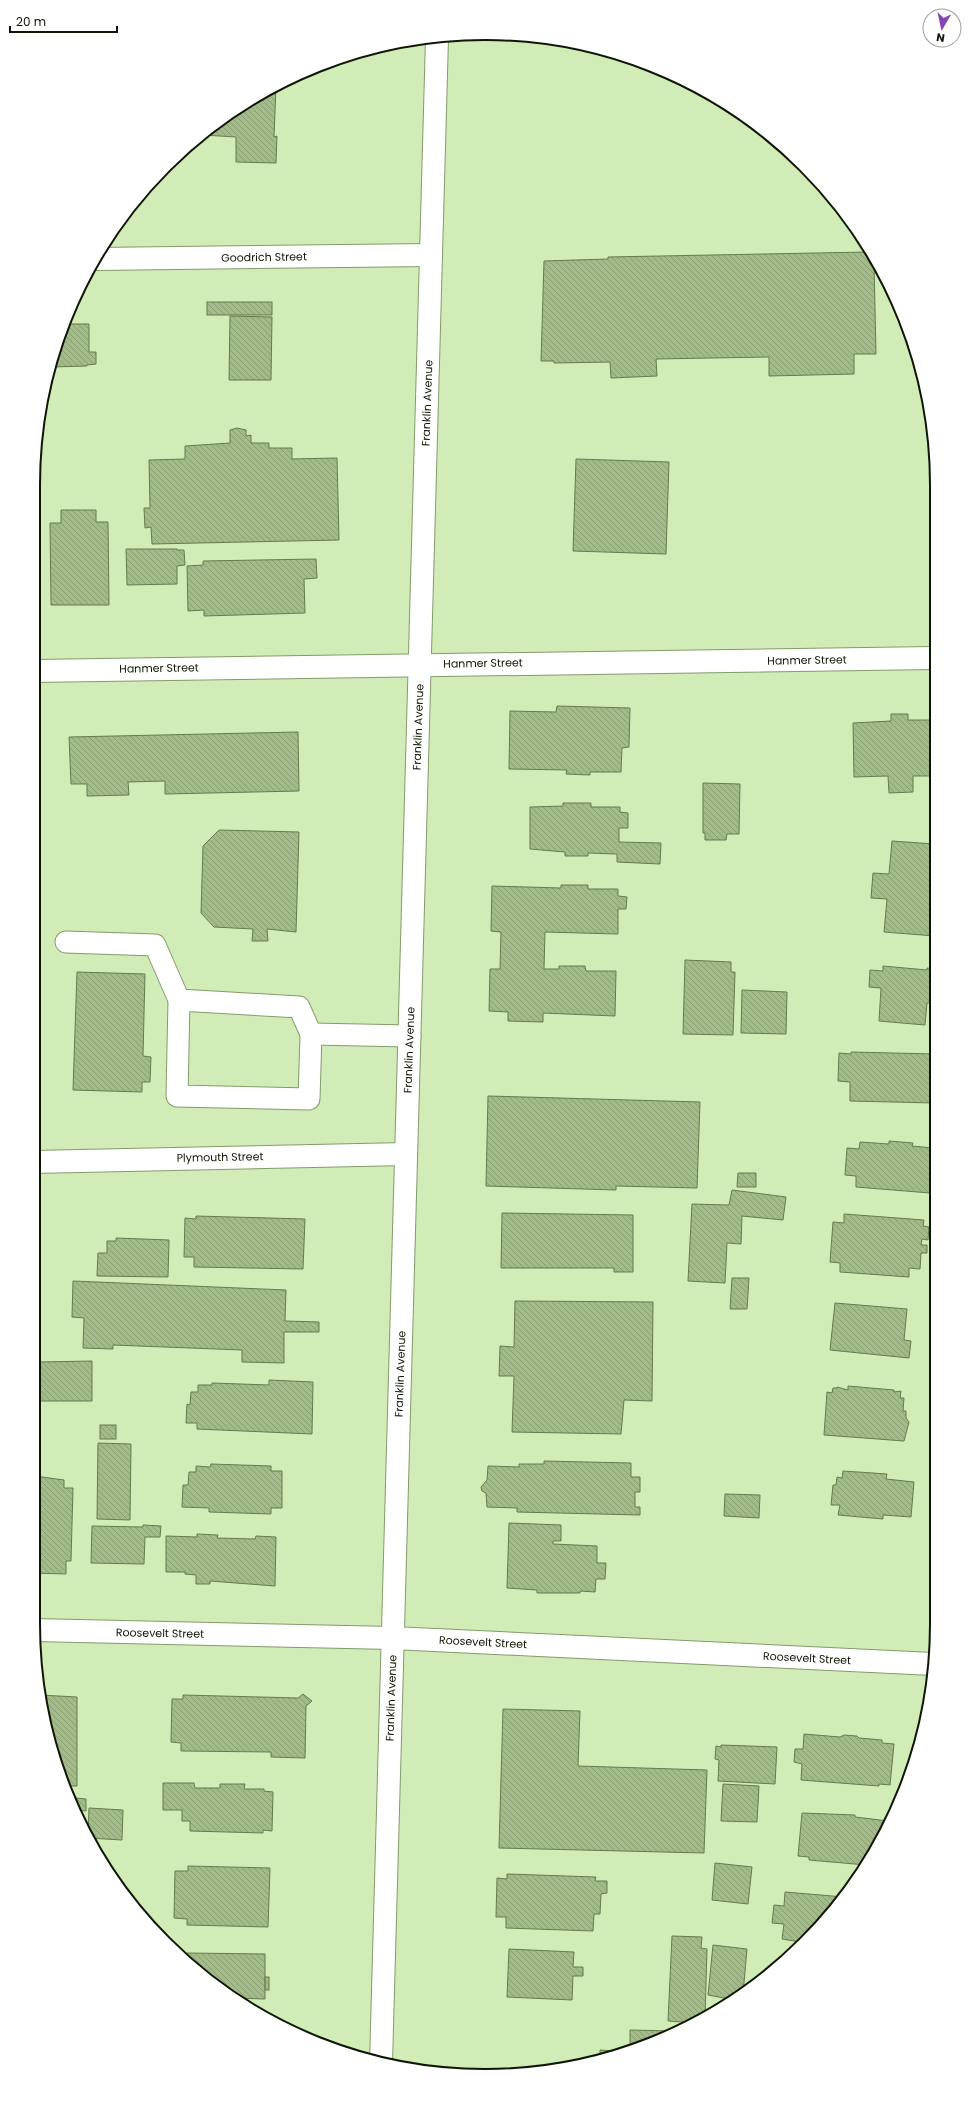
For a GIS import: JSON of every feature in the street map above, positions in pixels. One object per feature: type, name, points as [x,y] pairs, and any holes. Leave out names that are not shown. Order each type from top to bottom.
[{"type":"street","name":"Franklin Avenue","points":[[381,2056],[437,43]]},
{"type":"street","name":"Goodrich Street","points":[[102,259],[431,255]]},
{"type":"street","name":"Hanmer Street","points":[[40,671],[420,664],[930,658]]},
{"type":"street","name":"Plymouth Street","points":[[40,1162],[406,1154]]},
{"type":"street","name":"Roosevelt Street","points":[[40,1630],[393,1638],[928,1664]]},
{"type":"lane","points":[[66,942],[155,945],[179,1000],[177,1096],[309,1099],[311,1034],[299,1007],[179,1000]]},
{"type":"lane","points":[[311,1034],[410,1036]]},
{"type":"building","points":[[276,93],[274,137],[277,136],[276,163],[236,162],[236,137],[210,135],[238,115]]},
{"type":"building","points":[[864,252],[874,270],[876,354],[854,354],[854,374],[769,376],[769,357],[656,359],[657,376],[611,378],[610,362],[554,363],[554,361],[541,361],[544,261],[608,259],[608,257]]},
{"type":"building","points":[[207,302],[272,302],[272,315],[207,315]]},
{"type":"building","points":[[230,316],[272,317],[271,380],[229,380]]},
{"type":"building","points":[[71,324],[89,324],[89,352],[96,352],[96,364],[87,366],[56,367]]},
{"type":"building","points":[[237,428],[246,430],[246,436],[251,435],[251,443],[269,443],[269,448],[292,448],[292,459],[337,458],[339,540],[152,544],[151,527],[145,528],[144,508],[150,508],[149,460],[185,459],[185,446],[230,443],[230,430]]},
{"type":"building","points":[[576,459],[669,462],[666,554],[573,551]]},
{"type":"building","points":[[61,510],[96,510],[96,522],[108,522],[109,605],[51,605],[50,523],[61,523]]},
{"type":"building","points":[[126,549],[184,550],[185,565],[177,566],[177,584],[127,585]]},
{"type":"building","points":[[316,559],[317,578],[304,579],[305,613],[204,616],[204,610],[188,611],[187,566],[203,565],[203,561]]},
{"type":"building","points":[[557,706],[630,708],[629,747],[622,748],[621,772],[590,772],[590,775],[566,774],[567,770],[509,769],[510,711],[556,712]]},
{"type":"building","points":[[891,714],[908,714],[908,720],[930,720],[930,776],[913,776],[913,792],[889,793],[888,776],[854,777],[853,723],[891,721]]},
{"type":"building","points":[[298,732],[299,791],[165,794],[165,781],[128,782],[129,795],[87,796],[87,784],[71,784],[69,737]]},
{"type":"building","points":[[703,783],[740,784],[739,834],[727,834],[726,840],[705,840],[705,833],[703,833]]},
{"type":"building","points":[[563,803],[591,803],[591,807],[620,807],[620,812],[628,813],[628,828],[619,828],[619,842],[661,843],[660,864],[617,862],[617,854],[588,853],[588,856],[565,856],[565,852],[530,849],[530,807],[563,806]]},
{"type":"building","points":[[219,830],[299,832],[296,932],[267,929],[268,941],[252,941],[253,929],[214,927],[201,913],[203,846]]},
{"type":"building","points":[[892,841],[930,844],[930,936],[884,932],[887,899],[871,898],[873,873],[889,874]]},
{"type":"building","points":[[561,885],[588,885],[588,889],[618,889],[618,896],[627,897],[626,909],[618,909],[618,934],[545,932],[544,969],[559,969],[559,966],[585,966],[586,971],[616,971],[615,1016],[543,1013],[543,1022],[508,1021],[508,1012],[489,1011],[490,969],[500,969],[501,932],[491,931],[492,886],[561,888]]},
{"type":"building","points":[[685,960],[731,962],[731,972],[735,972],[733,1035],[683,1034]]},
{"type":"building","points":[[883,966],[927,970],[927,968],[930,968],[930,1003],[927,1003],[925,1025],[879,1021],[881,988],[869,987],[870,970],[883,971]]},
{"type":"building","points":[[77,972],[145,974],[143,1056],[151,1057],[150,1082],[142,1082],[142,1092],[73,1090]]},
{"type":"building","points":[[742,990],[787,992],[786,1034],[741,1033]]},
{"type":"building","points":[[851,1052],[930,1054],[930,1103],[850,1101],[850,1082],[838,1081],[839,1053],[851,1054]]},
{"type":"building","points":[[488,1096],[700,1102],[697,1188],[616,1186],[616,1190],[486,1186]]},
{"type":"building","points":[[889,1141],[913,1143],[912,1146],[930,1148],[930,1193],[856,1187],[856,1176],[845,1175],[847,1148],[859,1149],[860,1142],[889,1144]]},
{"type":"building","points":[[738,1173],[756,1173],[756,1187],[737,1187]]},
{"type":"building","points":[[732,1190],[786,1197],[783,1220],[742,1216],[741,1244],[727,1243],[725,1283],[688,1281],[692,1204],[729,1205]]},
{"type":"building","points":[[502,1213],[633,1215],[633,1272],[614,1272],[614,1268],[501,1268]]},
{"type":"building","points":[[844,1214],[924,1220],[923,1226],[929,1227],[928,1240],[922,1239],[921,1245],[927,1245],[927,1253],[921,1253],[920,1269],[909,1268],[909,1277],[840,1272],[840,1263],[830,1262],[833,1222],[844,1223]]},
{"type":"building","points":[[196,1216],[305,1219],[303,1269],[194,1267],[194,1257],[184,1257],[185,1218],[196,1219]]},
{"type":"building","points":[[116,1238],[169,1240],[168,1277],[97,1276],[98,1253],[107,1253],[107,1241],[116,1241]]},
{"type":"building","points":[[732,1278],[749,1278],[747,1309],[730,1309]]},
{"type":"building","points":[[73,1281],[286,1290],[285,1321],[319,1322],[319,1332],[284,1332],[284,1363],[242,1362],[242,1350],[113,1345],[113,1349],[83,1348],[84,1318],[72,1317]]},
{"type":"building","points":[[515,1301],[653,1302],[652,1401],[624,1400],[621,1434],[512,1432],[514,1376],[499,1376],[500,1346],[514,1347]]},
{"type":"building","points":[[835,1303],[907,1309],[904,1340],[911,1341],[909,1358],[830,1350]]},
{"type":"building","points":[[92,1361],[92,1401],[40,1401],[40,1362]]},
{"type":"building","points":[[269,1380],[313,1382],[312,1434],[197,1429],[197,1423],[186,1423],[187,1404],[190,1405],[191,1392],[198,1392],[198,1385],[212,1385],[212,1383],[269,1385]]},
{"type":"building","points":[[848,1386],[894,1390],[894,1392],[901,1391],[900,1398],[904,1398],[903,1411],[906,1411],[906,1418],[909,1422],[904,1441],[824,1435],[827,1392],[832,1393],[833,1388],[837,1387],[848,1390]]},
{"type":"building","points":[[100,1425],[116,1425],[116,1439],[100,1439]]},
{"type":"building","points":[[98,1443],[131,1444],[130,1520],[97,1519]]},
{"type":"building","points":[[544,1461],[631,1463],[631,1477],[640,1477],[640,1492],[635,1492],[635,1507],[640,1507],[640,1515],[517,1512],[517,1508],[487,1507],[486,1493],[482,1491],[481,1487],[487,1480],[488,1466],[519,1467],[519,1464],[544,1464]]},
{"type":"building","points":[[211,1464],[271,1466],[271,1471],[282,1471],[282,1508],[271,1508],[271,1514],[209,1512],[209,1508],[182,1507],[183,1485],[188,1485],[189,1472],[196,1472],[196,1466],[210,1467]]},
{"type":"building","points":[[843,1471],[887,1474],[886,1479],[914,1482],[911,1517],[883,1515],[883,1519],[838,1515],[840,1505],[831,1505],[833,1485],[836,1485],[837,1477],[842,1478]]},
{"type":"building","points":[[40,1477],[64,1480],[64,1488],[73,1488],[71,1561],[66,1561],[66,1574],[40,1573]]},
{"type":"building","points":[[725,1494],[760,1495],[759,1518],[724,1516]]},
{"type":"building","points":[[509,1523],[561,1525],[561,1541],[553,1541],[553,1544],[597,1546],[597,1563],[606,1563],[605,1579],[596,1579],[595,1592],[580,1591],[580,1593],[537,1593],[537,1590],[507,1588]]},
{"type":"building","points":[[143,1525],[161,1526],[160,1537],[145,1537],[144,1564],[91,1563],[92,1526],[143,1527]]},
{"type":"building","points":[[197,1534],[218,1535],[217,1538],[255,1539],[256,1536],[276,1537],[275,1586],[210,1581],[210,1584],[196,1584],[196,1575],[185,1574],[185,1572],[166,1572],[166,1536],[197,1537]]},
{"type":"building","points":[[303,1694],[312,1701],[306,1706],[305,1758],[271,1757],[271,1752],[181,1751],[181,1743],[171,1742],[172,1699],[183,1699],[183,1695],[298,1698]]},
{"type":"building","points":[[46,1695],[77,1697],[77,1786],[71,1786],[64,1767],[55,1739]]},
{"type":"building","points":[[503,1709],[580,1711],[578,1766],[707,1770],[704,1853],[499,1848]]},
{"type":"building","points":[[804,1734],[840,1737],[844,1735],[857,1736],[859,1738],[882,1740],[882,1743],[894,1744],[890,1785],[879,1784],[879,1786],[801,1780],[802,1764],[794,1762],[795,1749],[803,1749]]},
{"type":"building","points":[[721,1745],[777,1747],[775,1784],[718,1781],[719,1760],[715,1759],[716,1746],[721,1747]]},
{"type":"building","points":[[163,1783],[194,1783],[195,1788],[220,1788],[220,1784],[245,1784],[244,1789],[264,1789],[264,1791],[273,1792],[272,1831],[263,1830],[263,1833],[190,1831],[190,1821],[182,1821],[182,1810],[163,1810]]},
{"type":"building","points":[[723,1784],[759,1786],[757,1822],[721,1821]]},
{"type":"building","points":[[76,1798],[86,1799],[86,1811],[81,1811]]},
{"type":"building","points":[[89,1808],[123,1810],[122,1840],[96,1838],[88,1825]]},
{"type":"building","points":[[802,1813],[855,1815],[855,1817],[884,1821],[859,1864],[809,1860],[809,1857],[798,1856]]},
{"type":"building","points":[[715,1863],[752,1867],[748,1904],[712,1900]]},
{"type":"building","points":[[188,1866],[270,1868],[268,1927],[187,1925],[187,1919],[174,1918],[175,1871],[188,1871]]},
{"type":"building","points":[[507,1874],[596,1877],[595,1881],[607,1881],[607,1893],[601,1894],[600,1914],[594,1914],[593,1931],[506,1928],[506,1917],[496,1917],[497,1878],[507,1879]]},
{"type":"building","points":[[785,1892],[837,1896],[797,1942],[782,1939],[784,1924],[772,1923],[774,1905],[784,1906]]},
{"type":"building","points":[[672,1936],[702,1937],[701,1948],[707,1949],[705,2010],[684,2022],[668,2021]]},
{"type":"building","points":[[713,1945],[747,1949],[744,1986],[725,1998],[708,1995]]},
{"type":"building","points":[[509,1949],[574,1952],[573,1967],[583,1967],[583,1976],[573,1976],[572,2000],[507,1997]]},
{"type":"building","points":[[187,1953],[265,1954],[265,1999],[245,1998],[214,1977]]},
{"type":"building","points":[[265,1977],[269,1977],[269,1990],[265,1990]]},
{"type":"building","points":[[630,2030],[665,2031],[655,2035],[630,2044]]},
{"type":"building","points":[[600,2050],[610,2051],[600,2054]]}]
